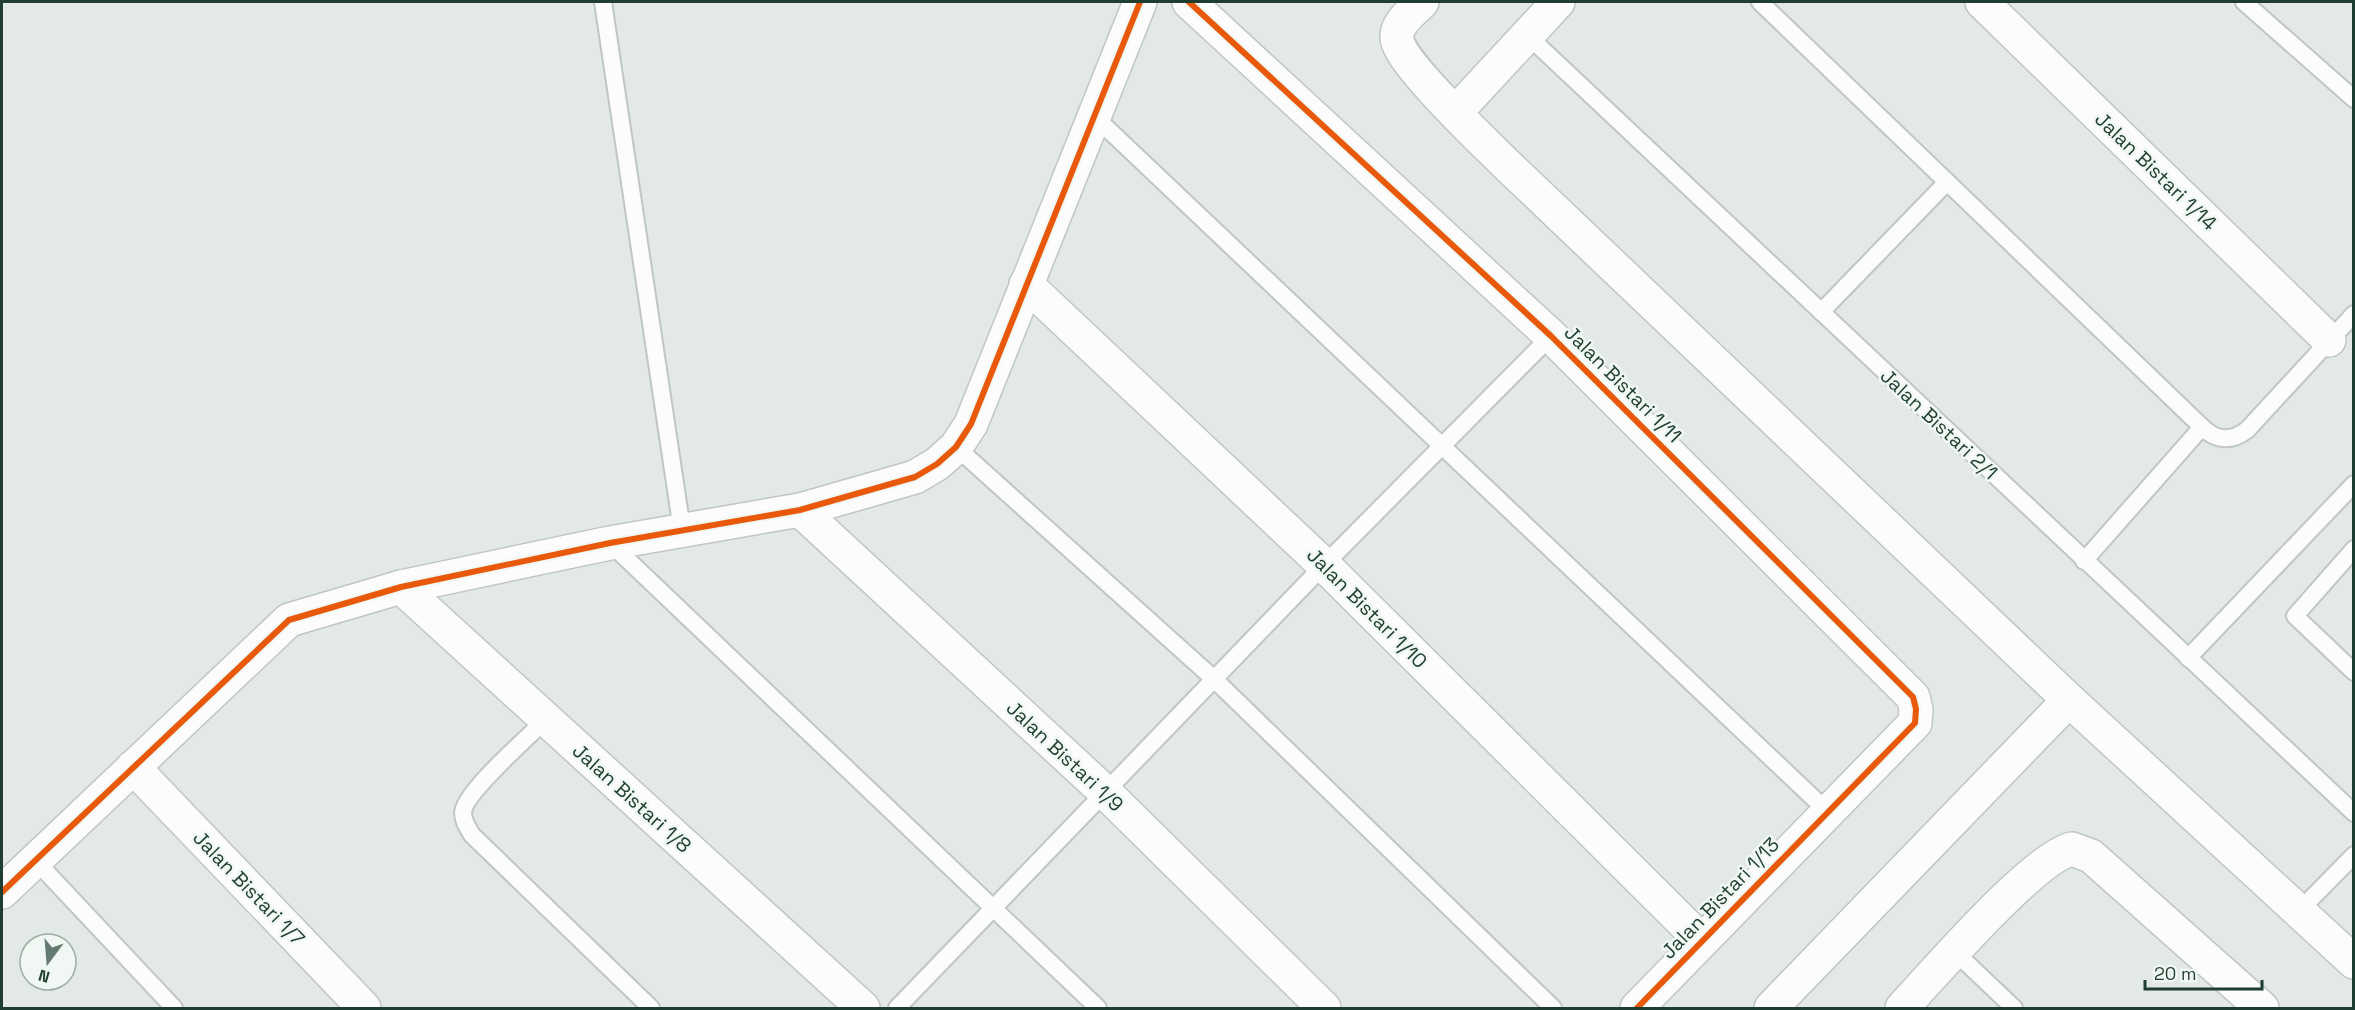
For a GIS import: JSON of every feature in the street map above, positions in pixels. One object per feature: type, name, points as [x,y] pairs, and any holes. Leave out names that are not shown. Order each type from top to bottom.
[{"type":"street","points":[[2,892],[289,620],[401,587],[610,543],[800,510],[915,477],[937,464],[956,447],[971,424],[1140,2]]},
{"type":"street","name":"Jalan Bistari 1/11","points":[[1189,2],[1551,336],[1913,697],[1916,709],[1915,723],[1828,812]]},
{"type":"street","points":[[1422,2],[1400,26],[1397,38],[1401,52],[1455,113],[2069,700],[2354,962]]},
{"type":"street","points":[[1455,113],[1558,2]]},
{"type":"street","name":"Jalan Bistari 1/14","points":[[1982,2],[2329,340]]},
{"type":"street","name":"Jalan Bistari 1/10","points":[[1026,284],[1324,565],[1701,940]]},
{"type":"street","name":"Jalan Bistari 1/9","points":[[800,510],[1105,792],[1324,1008]]},
{"type":"street","name":"Jalan Bistari 1/8","points":[[401,587],[863,1008]]},
{"type":"street","points":[[1771,1008],[2069,700]]},
{"type":"street","name":"Jalan Bistari 1/7","points":[[133,767],[364,1008]]},
{"type":"street","name":"Jalan Bistari 1/13","points":[[1637,1008],[1828,812]]},
{"type":"street","points":[[1902,1008],[2028,877],[2061,851],[2072,849],[2082,851],[2262,1008]]},
{"type":"lane","points":[[603,2],[682,530]]},
{"type":"lane","points":[[1760,2],[2214,437],[2226,440],[2237,437],[2247,430],[2354,314]]},
{"type":"lane","points":[[2244,2],[2354,99]]},
{"type":"lane","name":"Jalan Bistari 2/1","points":[[1526,34],[2354,813]]},
{"type":"lane","points":[[1094,116],[1828,812]]},
{"type":"lane","points":[[1821,312],[1947,182]]},
{"type":"lane","points":[[897,1008],[1324,565],[1551,336]]},
{"type":"lane","points":[[2084,561],[2202,427]]},
{"type":"lane","points":[[956,447],[1214,679],[1553,1008]]},
{"type":"lane","points":[[2188,658],[2354,484]]},
{"type":"lane","points":[[610,543],[1098,1008]]},
{"type":"lane","points":[[2354,549],[2295,616],[2354,672]]},
{"type":"lane","points":[[546,719],[472,793],[463,813],[466,825],[472,835],[651,1008]]},
{"type":"lane","points":[[2299,911],[2354,855]]},
{"type":"lane","points":[[35,860],[174,1008]]},
{"type":"lane","points":[[1955,952],[2014,1008]]},
{"type":"cycle path","points":[[2,892],[289,620],[401,587],[610,543],[800,510],[915,477],[937,464],[956,447],[971,424],[1140,2]]},
{"type":"cycle path","points":[[1189,2],[1551,336],[1913,697],[1916,709],[1915,723],[1637,1008]]}]
